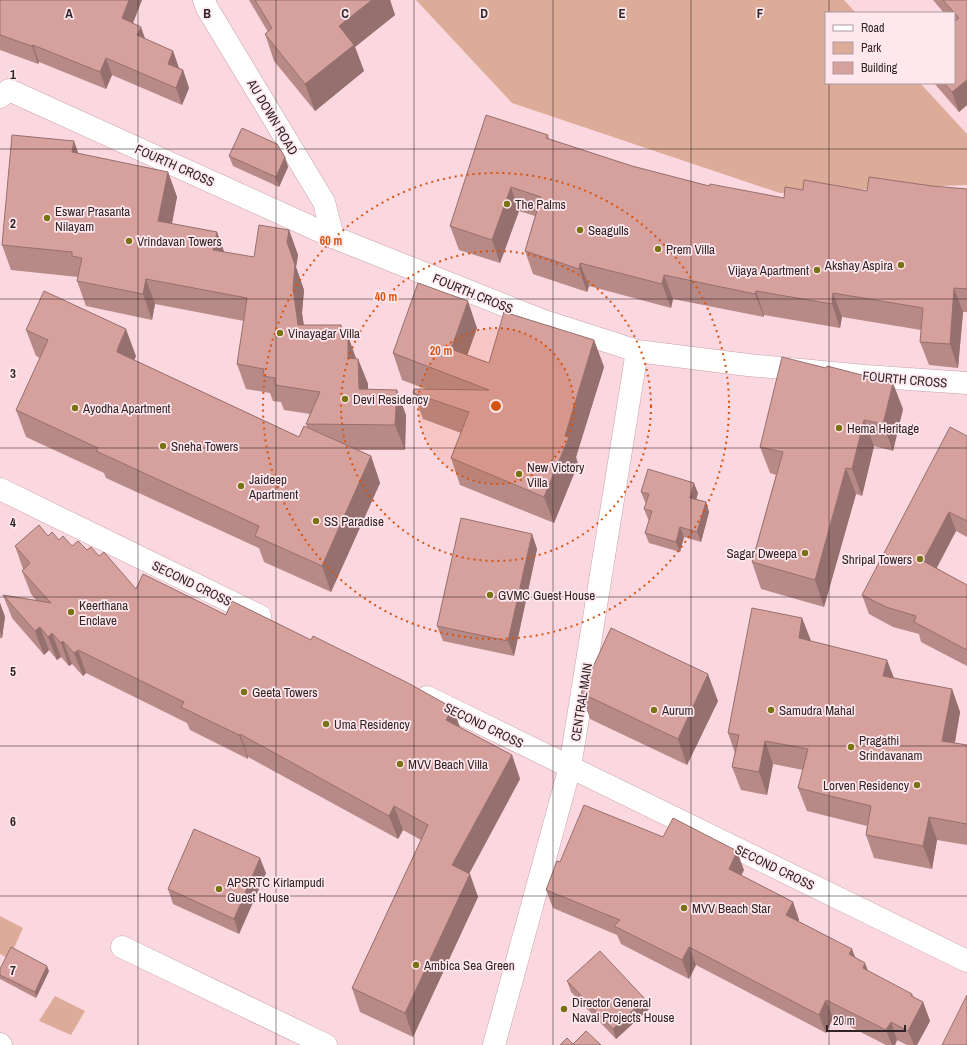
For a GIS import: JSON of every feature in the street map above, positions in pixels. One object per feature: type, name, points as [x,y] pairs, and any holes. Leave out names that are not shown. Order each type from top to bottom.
[{"type":"street","name":"AU DOWN ROAD","points":[[204,0],[207,8],[324,202],[333,237]]},
{"type":"street","name":"FOURTH CROSS","points":[[5,94],[333,237],[541,320],[637,351],[772,367],[967,383]]},
{"type":"street","name":"CENTRAL MAIN","points":[[494,1045],[570,767],[637,351]]},
{"type":"street","name":"SECOND CROSS","points":[[0,489],[278,625]]},
{"type":"street","name":"SECOND CROSS","points":[[406,687],[967,961]]},
{"type":"street","points":[[122,947],[326,1045]]},
{"type":"green space","points":[[416,0],[844,0],[855,12],[825,12],[825,84],[921,84],[967,134],[967,185],[780,193],[512,103]]},
{"type":"green space","points":[[0,916],[23,928],[9,959],[0,954]]},
{"type":"green space","points":[[55,996],[85,1011],[71,1035],[39,1021]]},
{"type":"building","points":[[0,0],[129,0],[122,18],[141,27],[137,35],[173,51],[168,64],[183,70],[176,88],[106,58],[100,72],[33,45],[32,46],[0,35]]},
{"type":"building","points":[[255,0],[372,0],[339,26],[354,45],[305,84],[265,34],[272,28]]},
{"type":"building","points":[[943,0],[967,0],[967,80],[952,92],[945,84],[955,84],[955,21],[959,18]]},
{"type":"building","points":[[486,115],[548,135],[546,138],[632,166],[709,186],[710,184],[784,198],[785,187],[803,190],[804,180],[867,191],[869,177],[932,186],[967,189],[967,289],[954,288],[950,344],[920,342],[923,308],[833,293],[832,304],[756,291],[755,294],[664,275],[662,284],[580,263],[579,269],[525,251],[541,197],[511,187],[492,240],[450,226]]},
{"type":"building","points":[[242,128],[277,144],[285,157],[276,177],[229,156]]},
{"type":"building","points":[[12,135],[74,141],[72,152],[168,172],[158,221],[217,232],[213,250],[254,257],[259,225],[289,230],[287,242],[295,265],[293,288],[298,325],[341,325],[340,336],[348,336],[348,358],[358,359],[359,389],[397,390],[395,425],[306,424],[320,392],[275,385],[275,378],[263,376],[264,369],[237,364],[247,298],[146,279],[143,294],[77,281],[82,258],[72,256],[72,252],[2,245]]},
{"type":"building","points":[[418,283],[468,301],[451,349],[489,363],[504,312],[594,340],[565,436],[569,437],[544,497],[451,458],[469,412],[413,393],[414,389],[489,390],[393,353]]},
{"type":"building","points":[[44,291],[126,329],[117,352],[299,437],[304,426],[371,456],[322,566],[255,536],[259,526],[96,451],[98,448],[16,410],[48,340],[26,330]]},
{"type":"building","points":[[782,357],[826,368],[827,366],[893,383],[883,424],[864,420],[852,469],[846,468],[815,580],[752,562],[783,452],[760,447]]},
{"type":"building","name":"Shripal Towers","points":[[950,427],[967,436],[967,521],[949,512],[923,561],[967,585],[967,650],[914,622],[916,616],[886,607],[862,595]]},
{"type":"building","points":[[648,469],[694,483],[690,498],[706,502],[697,532],[680,527],[676,542],[645,533],[652,511],[644,509],[649,494],[641,492]]},
{"type":"building","name":"GVMC Guest House","points":[[461,518],[532,534],[508,641],[437,626]]},
{"type":"building","points":[[39,525],[48,536],[52,532],[59,540],[63,536],[72,546],[78,541],[87,550],[91,547],[99,556],[104,552],[136,589],[143,574],[226,615],[232,601],[311,640],[313,636],[408,683],[453,708],[446,720],[512,755],[452,865],[470,874],[405,1013],[352,988],[428,825],[394,806],[389,816],[240,734],[239,735],[181,707],[184,702],[78,650],[74,653],[63,641],[61,643],[52,633],[48,637],[40,627],[35,631],[3,595],[51,603],[22,571],[30,563],[15,546]]},
{"type":"building","points":[[752,608],[802,618],[799,638],[887,660],[883,676],[952,689],[942,741],[967,745],[967,824],[929,817],[923,846],[866,835],[871,806],[798,788],[808,749],[765,741],[759,772],[732,767],[739,735],[728,733]]},
{"type":"building","points":[[611,628],[708,674],[678,739],[581,693]]},
{"type":"building","points":[[584,805],[663,837],[673,818],[737,851],[729,869],[793,902],[786,915],[852,949],[849,954],[865,963],[863,968],[912,994],[911,996],[923,1002],[908,1031],[891,1022],[886,1030],[826,1000],[819,1015],[689,947],[682,960],[614,926],[620,920],[546,890],[557,861],[560,862]]},
{"type":"building","name":"APSRTC Kirlampudi Guest House","points":[[194,829],[260,858],[234,919],[168,889]]},
{"type":"building","points":[[11,947],[47,966],[35,992],[0,975],[0,969]]},
{"type":"building","points":[[600,951],[645,999],[613,1029],[567,981]]},
{"type":"building","points":[[967,995],[967,1045],[942,1045]]},
{"type":"building","points":[[586,1031],[601,1045],[560,1045],[567,1038],[573,1044]]},
{"type":"place","name":"The Palms","points":[[507,204]]},
{"type":"place","name":"Eswar Prasanta Nilayam","points":[[47,218]]},
{"type":"place","name":"Seagulls","points":[[580,230]]},
{"type":"place","name":"Vrindavan Towers","points":[[129,241]]},
{"type":"place","name":"Prem Villa","points":[[658,249]]},
{"type":"place","name":"Akshay Aspira","points":[[901,265]]},
{"type":"place","name":"Vijaya Apartment","points":[[817,270]]},
{"type":"place","name":"Vinayagar Villa","points":[[280,333]]},
{"type":"place","name":"Devi Residency","points":[[345,399]]},
{"type":"place","name":"Ayodha Apartment","points":[[75,408]]},
{"type":"place","name":"Hema Heritage","points":[[839,428]]},
{"type":"place","name":"Sneha Towers","points":[[163,446]]},
{"type":"place","name":"New Victory Villa","points":[[519,474]]},
{"type":"place","name":"Jaideep Apartment","points":[[241,486]]},
{"type":"place","name":"SS Paradise","points":[[316,521]]},
{"type":"place","name":"Sagar Dweepa","points":[[805,553]]},
{"type":"place","name":"Shripal Towers","points":[[920,559]]},
{"type":"place","name":"GVMC Guest House","points":[[490,595]]},
{"type":"place","name":"Keerthana Enclave","points":[[71,612]]},
{"type":"place","name":"Geeta Towers","points":[[244,692]]},
{"type":"place","name":"Aurum","points":[[654,710]]},
{"type":"place","name":"Samudra Mahal","points":[[771,710]]},
{"type":"place","name":"Uma Residency","points":[[326,724]]},
{"type":"place","name":"Pragathi Srindavanam","points":[[851,747]]},
{"type":"place","name":"MVV Beach Villa","points":[[400,764]]},
{"type":"place","name":"Lorven Residency","points":[[917,785]]},
{"type":"place","name":"APSRTC Kirlampudi Guest House","points":[[219,889]]},
{"type":"place","name":"MVV Beach Star","points":[[684,908]]},
{"type":"place","name":"Ambica Sea Green","points":[[416,965]]},
{"type":"place","name":"Director General Naval Projects House","points":[[564,1009]]}]
